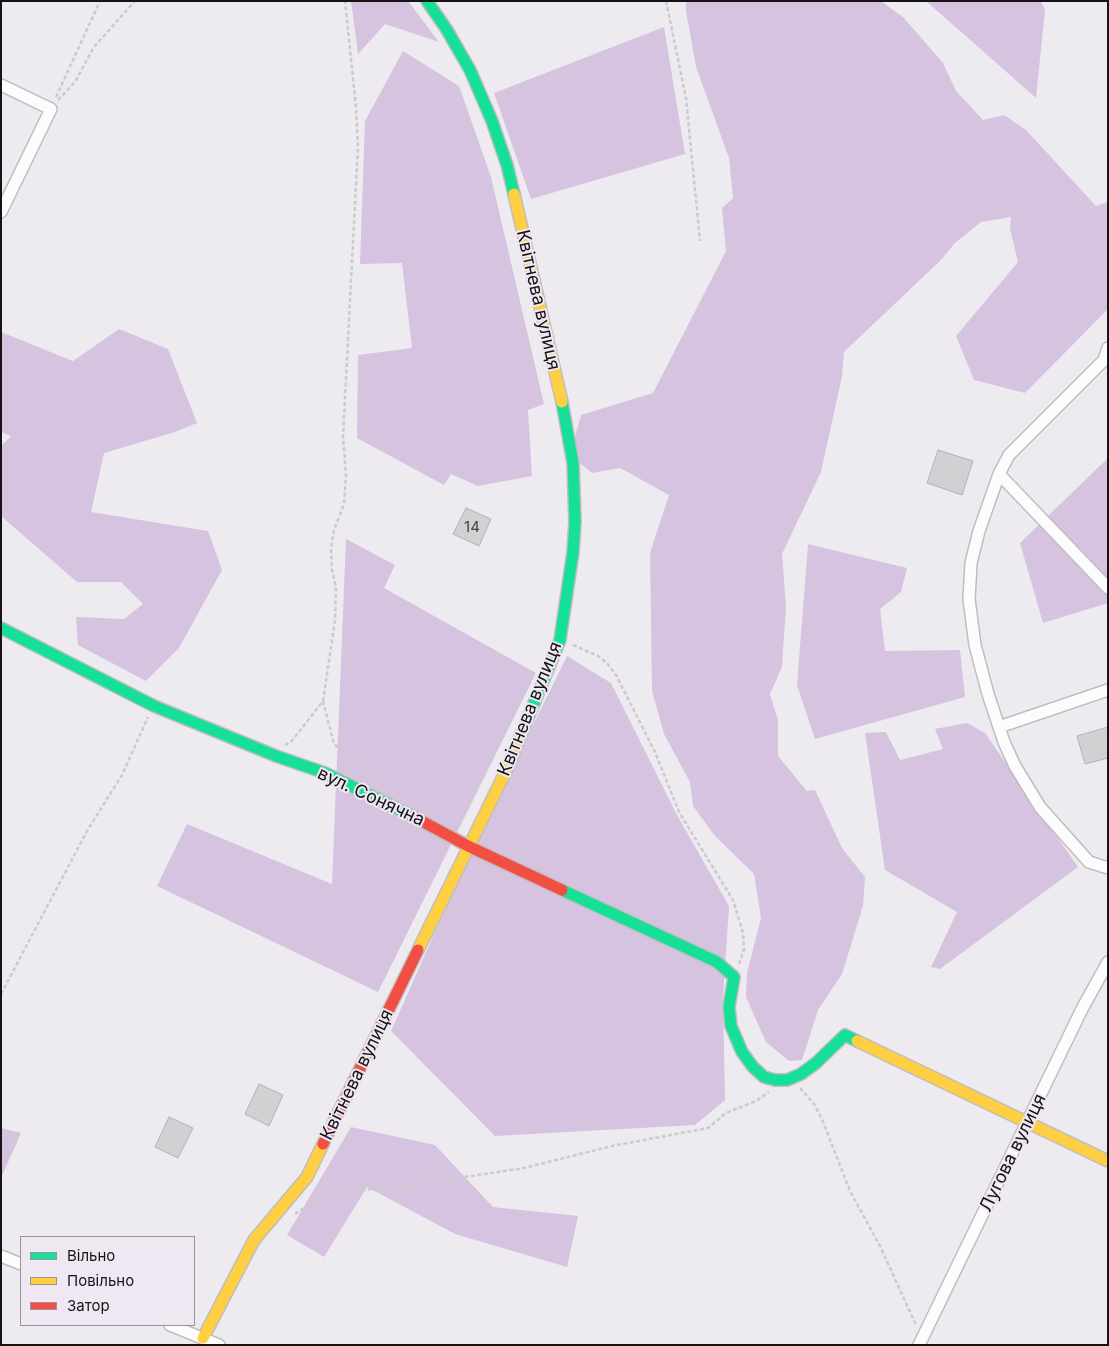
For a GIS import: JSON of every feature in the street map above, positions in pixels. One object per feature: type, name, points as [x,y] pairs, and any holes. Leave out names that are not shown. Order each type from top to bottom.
[{"type":"street","name":"Квітнева вулиця","points":[[203,1338],[254,1240],[307,1177],[506,772],[560,640],[573,552],[575,522],[573,463],[567,423],[507,166],[492,121],[470,70],[448,30],[428,1]]},
{"type":"street","points":[[1,85],[51,109],[1,212]]},
{"type":"street","points":[[1108,348],[1104,360],[1009,455],[999,474],[979,531],[971,563],[969,600],[975,645],[988,694],[1015,766],[1040,807],[1089,862],[1108,868]]},
{"type":"street","points":[[999,474],[1108,588]]},
{"type":"street","name":"вул. Сонячна","points":[[1,628],[154,706],[266,753],[325,773],[468,846],[717,962],[734,977]]},
{"type":"street","points":[[999,726],[1108,690]]},
{"type":"street","name":"Лугова вулиця","points":[[921,1341],[1082,1009],[1108,962]]},
{"type":"street","points":[[734,977],[729,1007],[731,1026],[742,1052],[764,1077],[775,1080],[787,1080],[801,1074],[816,1063],[845,1035],[1108,1161]]},
{"type":"street","points":[[1,1256],[20,1264]]},
{"type":"street","points":[[173,1326],[219,1345]]},
{"type":"path","points":[[51,109],[100,1]]},
{"type":"path","points":[[51,109],[75,82],[94,47],[135,1]]},
{"type":"path","points":[[345,1],[358,146],[343,436],[346,475],[344,504],[334,530],[331,549],[332,570],[336,587],[336,620],[323,701],[334,744],[366,769],[385,789]]},
{"type":"path","points":[[666,1],[686,98],[700,240]]},
{"type":"path","points":[[560,640],[598,656],[616,674],[655,752],[679,812],[734,900],[744,950],[734,977]]},
{"type":"path","points":[[266,753],[291,742],[323,701]]},
{"type":"path","points":[[1,994],[87,831],[122,775],[154,706]]},
{"type":"path","points":[[288,1218],[313,1202],[353,1191],[405,1186],[524,1168],[612,1146],[708,1128],[726,1113],[756,1101],[787,1080],[800,1087],[814,1104],[822,1119],[850,1191],[880,1246],[921,1341]]},
{"type":"shaded area","points":[[351,1],[408,1],[439,42],[385,24],[358,54]]},
{"type":"shaded area","points":[[686,1],[881,1],[904,18],[943,63],[956,91],[983,120],[1004,115],[1026,130],[1096,206],[1108,202],[1108,309],[1025,393],[974,380],[956,336],[1018,262],[1010,229],[1011,217],[981,222],[955,243],[941,260],[844,352],[842,376],[821,472],[782,554],[786,606],[782,667],[770,694],[778,720],[778,756],[807,791],[815,790],[842,848],[865,877],[863,906],[842,974],[818,1010],[802,1060],[789,1061],[766,1042],[746,997],[747,973],[761,918],[754,874],[715,836],[693,806],[690,782],[664,734],[652,691],[650,553],[669,495],[620,468],[592,473],[580,463],[575,437],[581,415],[653,393],[726,251],[722,208],[733,198],[729,158],[696,67]]},
{"type":"shaded area","points":[[926,1],[1041,1],[1045,10],[1036,98]]},
{"type":"shaded area","points":[[664,27],[685,154],[531,199],[494,93]]},
{"type":"shaded area","points":[[403,51],[459,86],[491,177],[544,404],[528,410],[532,476],[478,486],[451,474],[444,485],[357,438],[358,355],[412,348],[402,263],[360,264],[365,121]]},
{"type":"shaded area","points":[[119,329],[168,349],[197,423],[175,432],[104,453],[91,512],[208,531],[222,570],[179,648],[146,681],[78,645],[76,617],[124,619],[143,604],[121,582],[77,582],[2,517],[1,514],[1,446],[11,436],[1,432],[1,332],[73,361]]},
{"type":"shaded area","points":[[1108,458],[1108,603],[1043,623],[1020,543]]},
{"type":"shaded area","points":[[346,539],[395,565],[384,588],[536,673],[378,992],[157,886],[187,824],[332,884]]},
{"type":"shaded area","points":[[808,544],[907,568],[901,592],[880,609],[885,651],[960,650],[965,697],[815,739],[797,685]]},
{"type":"shaded area","points":[[567,656],[611,683],[678,817],[729,906],[723,998],[725,1100],[695,1125],[495,1136],[391,1031],[466,862]]},
{"type":"shaded area","points":[[967,723],[985,733],[1078,867],[940,969],[931,967],[957,912],[885,870],[865,733],[886,732],[900,760],[943,749],[935,729]]},
{"type":"shaded area","points":[[351,1127],[435,1145],[493,1207],[578,1216],[567,1267],[455,1234],[367,1187],[324,1257],[287,1235]]},
{"type":"shaded area","points":[[1,1128],[21,1133],[1,1178]]},
{"type":"building","points":[[938,450],[973,461],[962,495],[927,483]]},
{"type":"building","points":[[466,508],[491,519],[479,546],[453,534]]},
{"type":"building","points":[[1108,727],[1108,758],[1085,764],[1077,736]]},
{"type":"building","points":[[259,1084],[283,1095],[269,1126],[245,1114]]},
{"type":"building","points":[[169,1117],[193,1128],[178,1158],[155,1147]]},
{"type":"traffic: fast","points":[[427,1],[447,30],[470,70],[492,121],[507,165],[514,194]]},
{"type":"traffic: fast","points":[[523,730],[560,640],[573,552],[575,522],[573,463],[562,402]]},
{"type":"traffic: fast","points":[[1,628],[154,706],[276,756],[325,773],[416,818]]},
{"type":"traffic: fast","points":[[562,890],[717,962],[734,977],[729,1007],[731,1026],[742,1052],[753,1067],[764,1077],[775,1080],[787,1080],[801,1074],[816,1063],[845,1035],[857,1041]]},
{"type":"traffic: slow","points":[[514,194],[562,402]]},
{"type":"traffic: slow","points":[[418,950],[506,771],[523,730]]},
{"type":"traffic: slow","points":[[857,1041],[1108,1161]]},
{"type":"traffic: slow","points":[[203,1338],[254,1240],[307,1177],[323,1144]]},
{"type":"traffic: jam","points":[[416,818],[468,846],[562,890]]},
{"type":"traffic: jam","points":[[323,1144],[418,950]]}]
